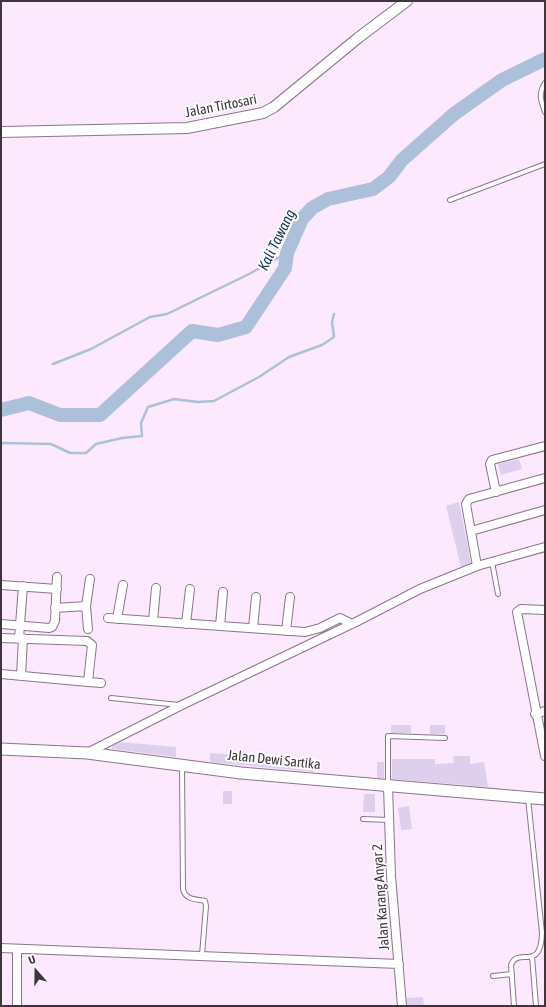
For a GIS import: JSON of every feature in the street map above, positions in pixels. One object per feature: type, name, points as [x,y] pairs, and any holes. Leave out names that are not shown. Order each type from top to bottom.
[{"type":"main road","name":"Jalan Dewi Sartika","points":[[1,749],[87,754],[241,773],[545,799]]},
{"type":"street","name":"Jalan Tirtosari","points":[[1,132],[187,128],[263,113],[274,107],[358,38],[407,1]]},
{"type":"street","points":[[496,492],[490,464],[492,460],[545,446]]},
{"type":"street","points":[[477,566],[466,502],[469,499],[545,478]]},
{"type":"street","points":[[471,531],[545,510]]},
{"type":"street","points":[[87,754],[182,705],[352,624],[420,589],[477,566],[545,547]]},
{"type":"street","points":[[1,624],[51,628],[55,620],[58,577]]},
{"type":"street","points":[[88,629],[86,606],[90,579]]},
{"type":"street","points":[[1,585],[57,589]]},
{"type":"street","points":[[117,619],[122,585]]},
{"type":"street","points":[[21,676],[20,625],[23,586]]},
{"type":"street","points":[[153,621],[156,588]]},
{"type":"street","points":[[186,624],[190,589]]},
{"type":"street","points":[[220,626],[223,592]]},
{"type":"street","points":[[253,628],[256,597]]},
{"type":"street","points":[[286,631],[290,597]]},
{"type":"street","points":[[55,608],[86,606]]},
{"type":"street","points":[[545,610],[521,609],[517,612],[545,756]]},
{"type":"street","points":[[108,618],[305,632],[320,628],[340,618],[352,624]]},
{"type":"street","points":[[1,638],[90,642],[92,645],[88,682]]},
{"type":"street","points":[[1,674],[101,683]]},
{"type":"street","points":[[536,714],[545,711]]},
{"type":"street","name":"Jalan Karang Anyar 2","points":[[388,786],[391,876],[402,1006]]},
{"type":"street","points":[[1,948],[399,964]]},
{"type":"street","points":[[17,949],[17,1006]]},
{"type":"lane","points":[[545,83],[540,93],[540,99],[545,112]]},
{"type":"lane","points":[[450,200],[545,164]]},
{"type":"lane","points":[[492,562],[498,594]]},
{"type":"lane","points":[[111,698],[182,705]]},
{"type":"lane","points":[[388,786],[388,736],[445,738]]},
{"type":"lane","points":[[182,765],[183,889],[184,894],[187,897],[205,901],[206,906],[202,955]]},
{"type":"lane","points":[[514,1006],[512,961],[538,954],[541,950],[542,933],[528,798]]},
{"type":"lane","points":[[363,819],[389,820]]},
{"type":"lane","points":[[532,956],[536,1006]]},
{"type":"lane","points":[[493,976],[512,974]]},
{"type":"building","points":[[519,459],[522,469],[501,475],[498,464]]},
{"type":"building","points":[[459,502],[471,563],[461,567],[446,506]]},
{"type":"building","points":[[391,725],[411,725],[411,733],[391,733]]},
{"type":"building","points":[[430,725],[445,725],[445,734],[430,734]]},
{"type":"building","points":[[120,742],[176,747],[176,757],[112,749],[112,746]]},
{"type":"building","points":[[210,753],[313,761],[313,772],[210,762]]},
{"type":"building","points":[[453,756],[470,756],[470,764],[484,762],[488,787],[392,779],[392,759],[435,759],[435,764],[454,763]]},
{"type":"building","points":[[377,762],[384,762],[384,778],[377,778]]},
{"type":"building","points":[[223,791],[232,791],[232,804],[223,804]]},
{"type":"building","points":[[364,794],[375,794],[375,812],[363,812]]},
{"type":"building","points":[[409,806],[412,829],[401,830],[398,808]]},
{"type":"building","points":[[423,997],[424,1005],[407,1006],[407,998]]},
{"type":"waterway","name":"Kali Tawang","points":[[1,410],[29,403],[60,415],[100,415],[192,331],[218,335],[246,327],[285,268],[287,253],[302,219],[312,208],[328,199],[373,189],[389,177],[402,160],[454,114],[502,80],[545,59]]},
{"type":"waterway","points":[[53,364],[91,349],[150,317],[167,314],[249,274],[287,253]]},
{"type":"waterway","points":[[1,443],[51,444],[70,453],[86,453],[96,444],[122,438],[142,436],[141,423],[148,407],[174,399],[198,402],[214,401],[259,377],[289,357],[322,345],[334,337],[332,322],[334,314]]}]
